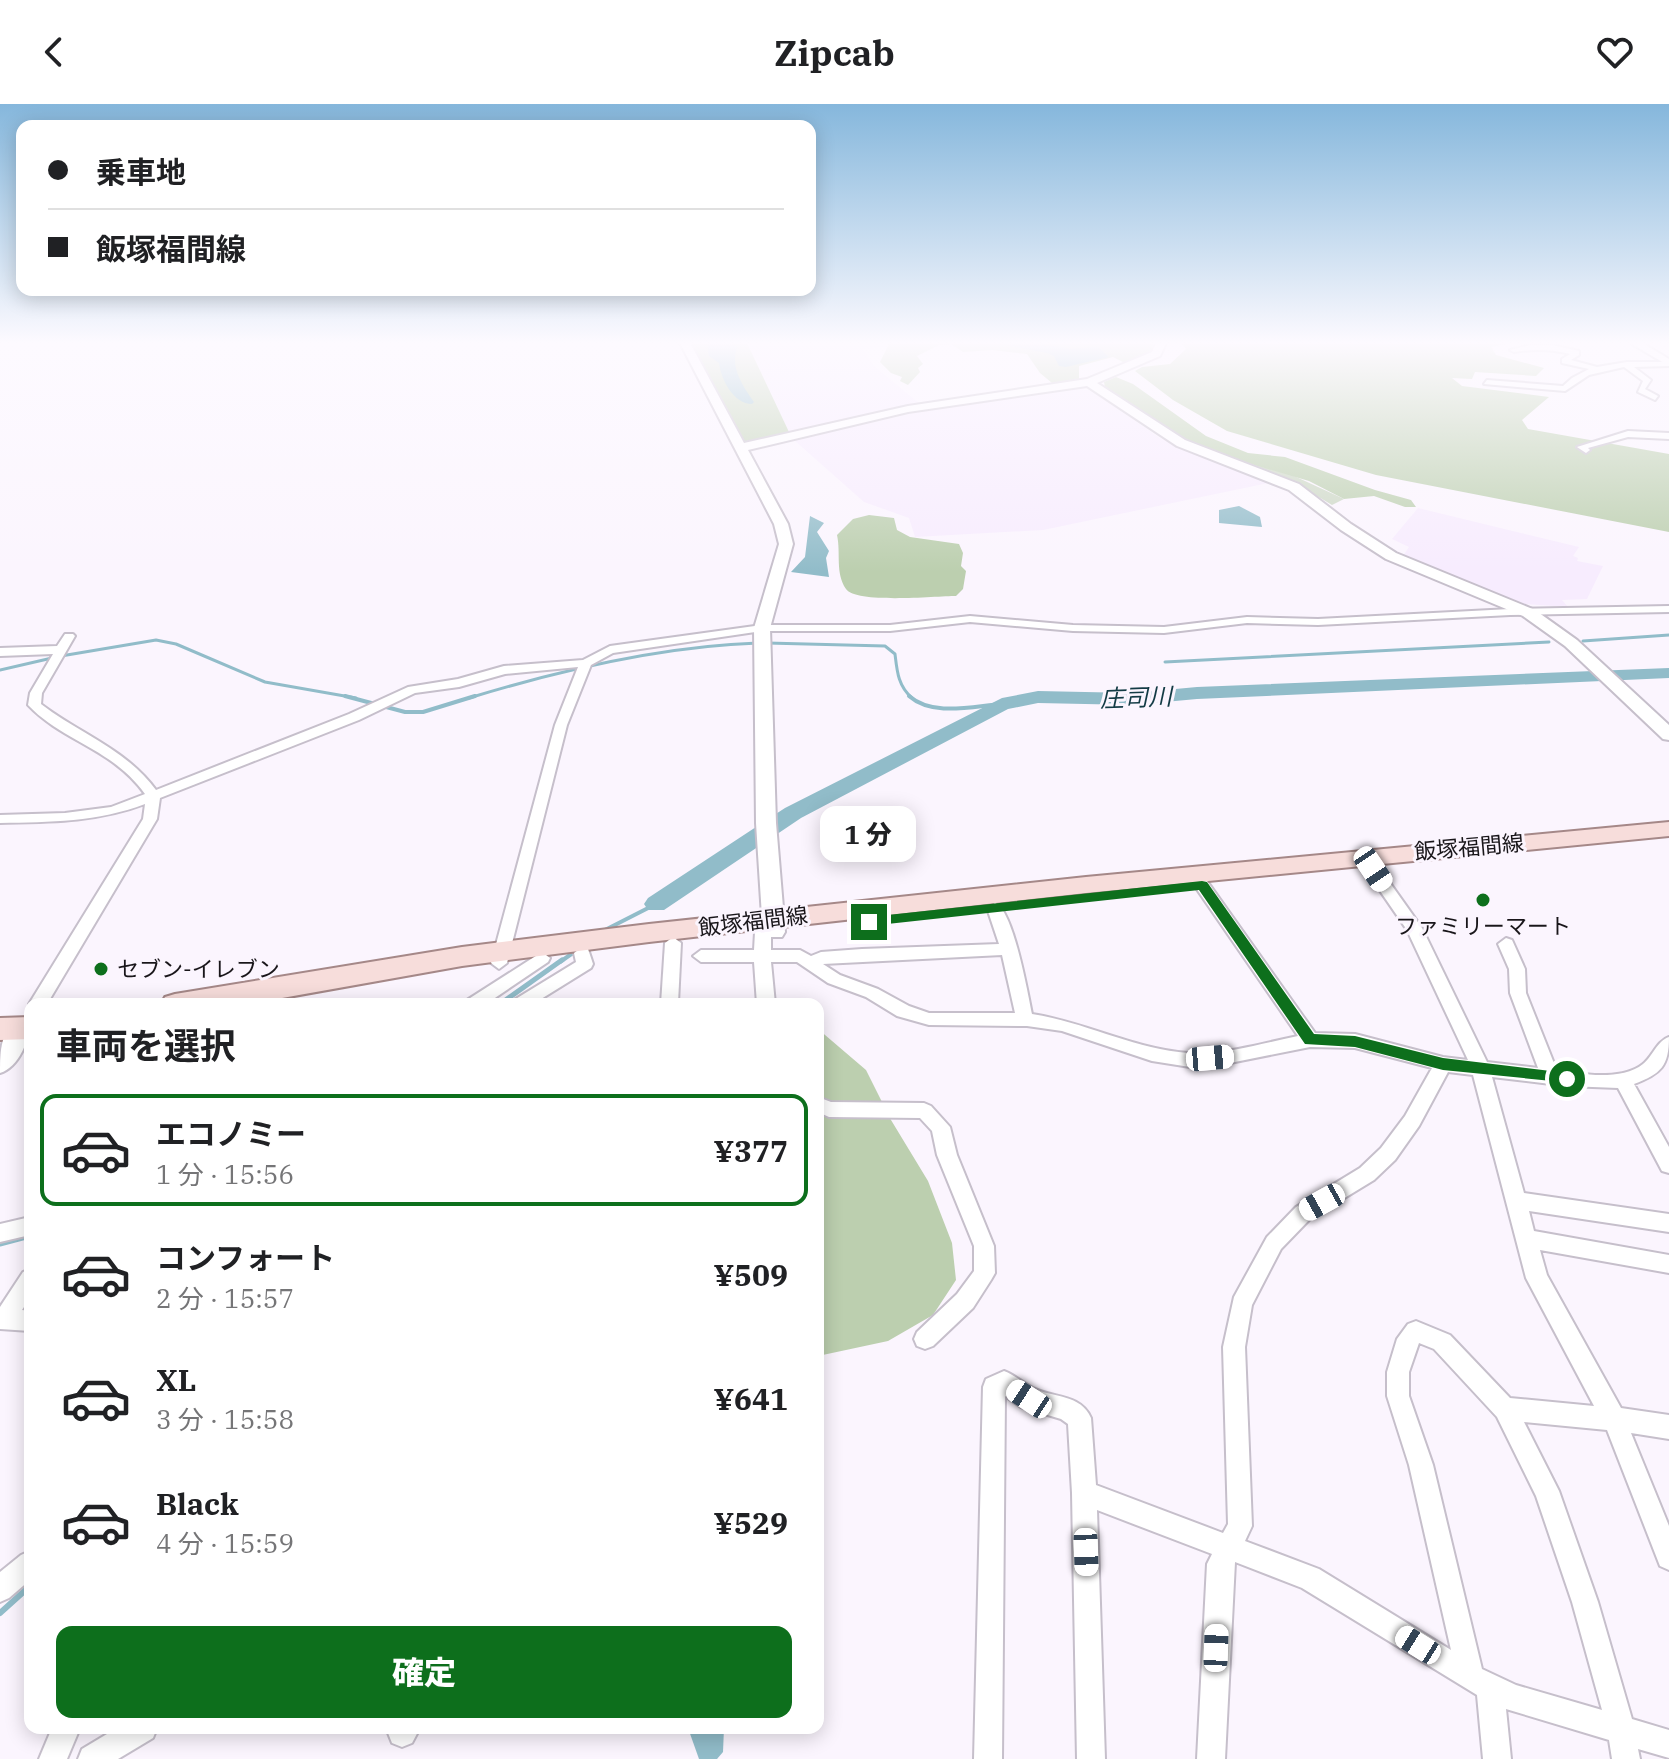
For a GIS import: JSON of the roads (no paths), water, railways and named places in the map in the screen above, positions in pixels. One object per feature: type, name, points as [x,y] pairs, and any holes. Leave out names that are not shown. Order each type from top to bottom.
[{"type":"main road","name":"飯塚福間線","points":[[218,998],[500,957],[768,935],[1274,866],[1669,829]]},
{"type":"main road","name":"飯塚福間線","points":[[305,998],[500,957],[542,958],[1202,885],[1669,841]]},
{"type":"street","points":[[724,418],[781,524],[786,544],[762,628],[768,935],[766,998]]},
{"type":"street","points":[[740,448],[868,418]]},
{"type":"street","points":[[1145,418],[1181,443],[1294,487],[1346,527],[1391,556],[1529,613],[1556,631],[1669,735]]},
{"type":"street","points":[[1586,450],[1581,447],[1628,434],[1669,436]]},
{"type":"street","points":[[0,819],[97,814],[132,805],[354,717],[412,690],[459,683],[504,670],[586,663],[610,650],[762,628],[881,628],[970,619],[1073,628],[1178,630],[1247,620],[1318,622],[1669,609]]},
{"type":"street","points":[[35,998],[150,819],[153,795],[123,760],[105,747],[49,718],[34,705],[36,693],[58,650],[69,636]]},
{"type":"street","points":[[0,652],[58,650]]},
{"type":"street","points":[[500,957],[561,725],[586,663]]},
{"type":"street","points":[[1373,869],[1414,928],[1481,1069],[1537,1278],[1614,1419],[1669,1557]]},
{"type":"street","points":[[1202,885],[1310,1040]]},
{"type":"street","points":[[995,908],[1009,949],[1025,1020]]},
{"type":"street","points":[[701,956],[768,935]]},
{"type":"street","points":[[768,935],[834,979],[872,993],[903,1011],[929,1019],[1025,1020],[1062,1025],[1152,1054],[1190,1060],[1230,1056],[1310,1040],[1355,1041],[1443,1064],[1550,1077],[1623,1081],[1652,1067],[1669,1044]]},
{"type":"street","points":[[669,998],[673,943]]},
{"type":"street","points":[[1506,944],[1517,969],[1518,993],[1550,1077]]},
{"type":"street","points":[[810,963],[821,958],[862,955],[1009,949]]},
{"type":"street","points":[[529,998],[585,964],[582,953]]},
{"type":"street","points":[[482,998],[542,958]]},
{"type":"street","points":[[0,1063],[22,1019]]},
{"type":"street","points":[[1211,1759],[1220,1564],[1240,1526],[1234,1347],[1242,1304],[1274,1243],[1303,1213],[1367,1174],[1388,1154],[1412,1121],[1443,1064]]},
{"type":"street","points":[[1623,1081],[1669,1165]]},
{"type":"street","points":[[824,1107],[924,1111],[941,1127],[947,1155],[984,1246],[984,1273],[965,1301],[925,1339]]},
{"type":"street","points":[[1515,1200],[1669,1223]]},
{"type":"street","points":[[0,1233],[24,1227]]},
{"type":"street","points":[[1525,1238],[1669,1264]]},
{"type":"street","points":[[24,1288],[4,1320],[24,1321]]},
{"type":"street","points":[[1497,1759],[1481,1683],[1421,1465],[1398,1396],[1398,1372],[1408,1339],[1416,1331],[1442,1342],[1505,1409],[1547,1491],[1585,1602],[1621,1730],[1626,1759]]},
{"type":"street","points":[[988,1759],[994,1387],[1004,1382],[1029,1399],[1067,1409],[1079,1418],[1091,1759]]},
{"type":"street","points":[[1505,1409],[1669,1427]]},
{"type":"street","points":[[1084,1493],[1310,1578],[1481,1683],[1513,1698],[1669,1744]]},
{"type":"street","points":[[0,1589],[24,1569]]},
{"type":"street","points":[[53,1759],[63,1734]]},
{"type":"street","points":[[92,1759],[133,1734]]},
{"type":"water","points":[[1239,506],[1260,517],[1262,527],[1219,523],[1219,510]]},
{"type":"water","points":[[810,516],[824,523],[817,532],[829,551],[826,558],[829,577],[791,572],[805,557]]},
{"type":"water","points":[[690,1734],[724,1734],[723,1752],[717,1759],[699,1759]]},
{"type":"waterway","points":[[1583,641],[1669,635]]},
{"type":"waterway","points":[[61,656],[156,640],[176,644],[265,682],[346,696]]},
{"type":"waterway","points":[[1165,662],[1549,642]]},
{"type":"waterway","points":[[469,698],[539,678],[648,654],[758,643]]},
{"type":"waterway","points":[[767,643],[885,646],[895,654],[901,683],[912,698]]},
{"type":"waterway","points":[[0,670],[52,658]]},
{"type":"waterway","name":"庄司川","points":[[656,904],[793,813],[1002,704],[1038,697],[1132,699],[1197,693],[1669,673]]},
{"type":"waterway","points":[[346,696],[356,698]]},
{"type":"waterway","points":[[346,696],[405,712],[423,712],[475,696]]},
{"type":"waterway","points":[[912,698],[941,708],[1002,704]]},
{"type":"waterway","points":[[603,931],[656,904]]},
{"type":"waterway","points":[[560,962],[580,948]]},
{"type":"waterway","points":[[508,998],[562,960]]},
{"type":"waterway","points":[[0,1244],[24,1238]]},
{"type":"waterway","points":[[0,1613],[24,1591]]},
{"type":"place","name":"ファミリーマート","points":[[1483,900]]},
{"type":"place","name":"セブン-イレブン","points":[[101,969]]}]
